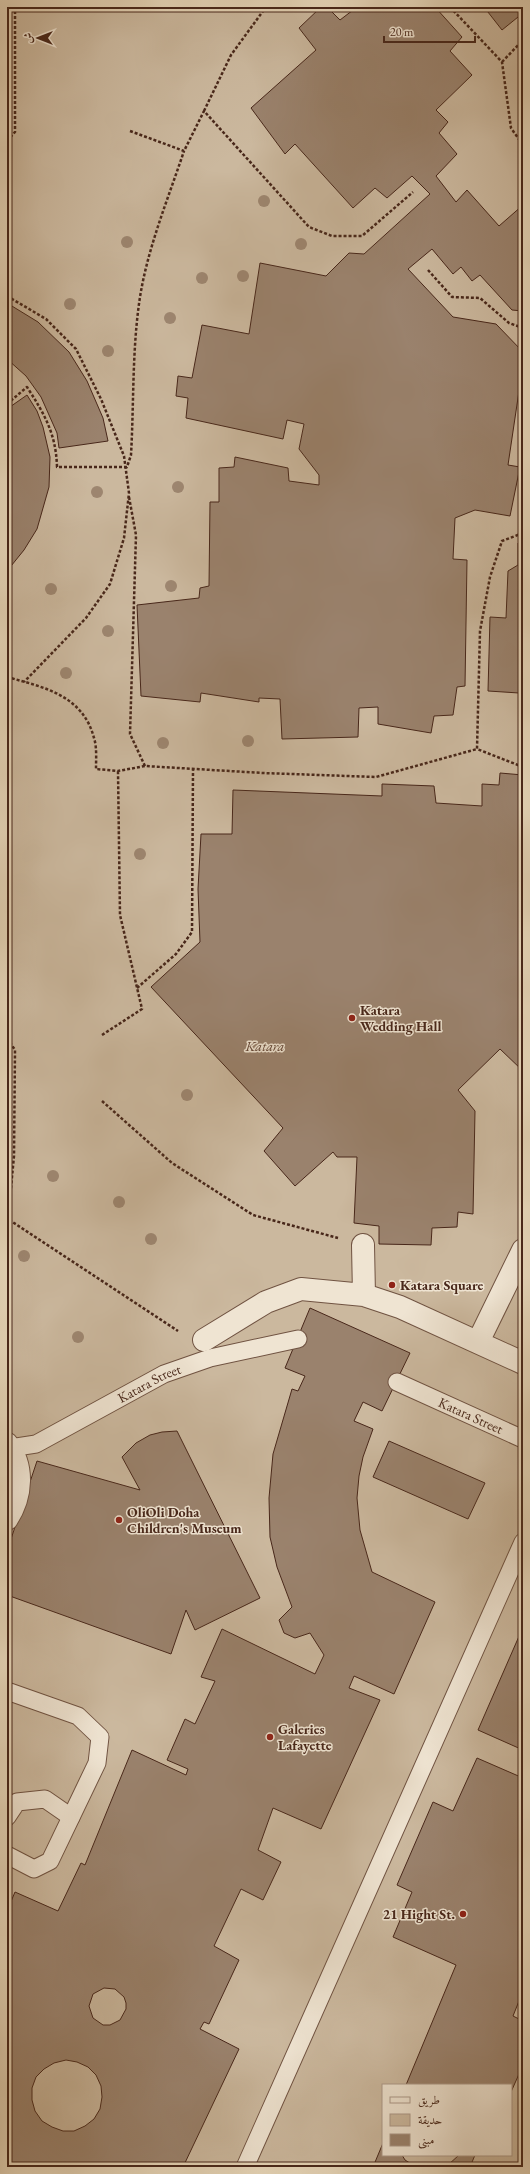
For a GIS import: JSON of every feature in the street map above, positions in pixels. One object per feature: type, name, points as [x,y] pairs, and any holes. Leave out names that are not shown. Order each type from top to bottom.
[{"type":"street","points":[[363,1245],[364,1295]]},
{"type":"street","points":[[478,1342],[523,1250]]},
{"type":"street","points":[[204,1340],[266,1302],[300,1289],[364,1295],[400,1308],[523,1363]]},
{"type":"street","points":[[7,1519],[15,1505],[19,1476],[9,1446]]},
{"type":"lane","name":"Katara Street","points":[[9,1446],[36,1444],[164,1374],[210,1358],[298,1339]]},
{"type":"lane","name":"Katara Street","points":[[397,1382],[523,1439]]},
{"type":"lane","points":[[245,2167],[523,1542]]},
{"type":"lane","points":[[7,1691],[78,1716],[100,1737],[97,1763],[50,1861],[34,1869],[7,1855]]},
{"type":"lane","points":[[7,1817],[17,1802],[45,1799],[71,1817]]},
{"type":"path","points":[[7,141],[15,132],[15,7]]},
{"type":"path","points":[[126,467],[131,455],[133,372],[140,296],[152,249],[184,151],[231,55],[266,7]]},
{"type":"path","points":[[450,7],[502,62],[512,128],[523,145]]},
{"type":"path","points":[[502,62],[523,40]]},
{"type":"path","points":[[204,110],[309,227],[332,236],[362,236],[413,192]]},
{"type":"path","points":[[130,131],[184,151]]},
{"type":"path","points":[[428,270],[452,297],[480,298],[510,323],[523,328]]},
{"type":"path","points":[[7,296],[46,319],[76,349],[113,427],[124,456],[128,493],[136,535],[130,734],[145,766]]},
{"type":"path","points":[[7,404],[27,387],[47,418],[57,455],[57,467],[126,467]]},
{"type":"path","points":[[24,682],[86,618],[110,584],[124,538],[128,493]]},
{"type":"path","points":[[477,749],[480,631],[490,577],[502,541],[523,533]]},
{"type":"path","points":[[7,678],[45,687],[70,700],[83,714],[94,738],[96,769],[118,771],[145,766],[376,777],[477,749],[523,767]]},
{"type":"path","points":[[137,988],[176,954],[192,932],[193,769]]},
{"type":"path","points":[[102,1035],[142,1009],[120,915],[118,771]]},
{"type":"path","points":[[7,1038],[15,1050],[14,1156],[8,1219],[197,1344],[204,1340]]},
{"type":"path","points":[[102,1101],[172,1163],[253,1215],[363,1245]]},
{"type":"green space","name":"Katara","points":[[7,7],[523,7],[523,2167],[7,2167]]},
{"type":"building","points":[[321,7],[327,7],[340,20],[357,7],[435,7],[462,37],[450,51],[472,75],[436,110],[448,122],[439,133],[457,154],[436,176],[456,202],[467,190],[499,226],[523,205],[523,311],[512,310],[480,275],[472,281],[461,267],[453,274],[432,249],[408,269],[453,317],[496,324],[523,352],[523,392],[519,391],[508,465],[520,467],[510,516],[475,510],[455,518],[453,559],[467,560],[465,686],[457,687],[453,715],[434,716],[431,733],[378,724],[378,707],[359,708],[358,737],[282,739],[280,699],[259,698],[259,702],[201,693],[200,702],[141,696],[137,605],[199,598],[200,588],[209,586],[210,502],[219,502],[219,468],[234,467],[235,457],[288,468],[289,481],[319,485],[319,475],[299,449],[304,424],[287,420],[283,439],[186,418],[188,398],[176,396],[178,376],[192,378],[202,325],[249,334],[260,263],[326,276],[349,253],[364,254],[430,194],[412,176],[387,198],[375,188],[353,208],[295,144],[285,154],[251,108],[316,50],[299,28]]},
{"type":"building","points":[[484,7],[523,7],[523,13],[502,30]]},
{"type":"building","points":[[7,303],[38,322],[69,352],[87,381],[103,418],[108,441],[59,448],[57,433],[41,397],[26,376],[7,359]]},
{"type":"building","points":[[27,395],[37,411],[43,427],[50,457],[49,487],[37,529],[24,550],[7,571],[7,409]]},
{"type":"building","points":[[523,541],[523,721],[519,720],[519,693],[488,691],[490,617],[506,618],[508,571],[518,565],[518,543]]},
{"type":"building","name":"Katara Wedding Hall","points":[[500,773],[523,775],[523,1071],[500,1049],[458,1090],[475,1111],[473,1214],[458,1212],[457,1227],[432,1228],[431,1245],[379,1244],[379,1226],[354,1223],[357,1157],[337,1157],[333,1152],[295,1186],[264,1151],[283,1128],[151,987],[200,942],[198,889],[201,834],[232,834],[233,790],[382,796],[382,784],[434,786],[436,803],[482,806],[482,784],[499,785]]},
{"type":"building","name":"Galeries Lafayette","points":[[310,1308],[410,1353],[382,1411],[363,1402],[354,1421],[373,1429],[363,1457],[359,1476],[357,1498],[360,1530],[372,1572],[435,1602],[394,1694],[354,1676],[349,1688],[380,1700],[321,1829],[273,1808],[258,1850],[281,1862],[263,1900],[241,1889],[214,1946],[239,1960],[209,2024],[204,2022],[200,2029],[239,2049],[183,2167],[7,2167],[7,1911],[15,1892],[58,1911],[81,1863],[85,1865],[132,1750],[186,1775],[188,1769],[167,1760],[185,1719],[195,1724],[215,1681],[201,1677],[222,1629],[315,1674],[324,1655],[310,1633],[295,1638],[284,1633],[279,1620],[292,1607],[277,1567],[270,1537],[269,1498],[273,1454],[292,1389],[298,1391],[305,1376],[285,1368]],"holes":[[[104,1988],[115,1989],[124,1997],[126,2003],[126,2009],[120,2020],[110,2025],[103,2025],[93,2018],[89,2006],[93,1994]],[[66,2060],[77,2062],[88,2067],[96,2075],[101,2086],[102,2097],[100,2109],[94,2119],[85,2126],[74,2131],[63,2131],[42,2121],[35,2111],[32,2100],[32,2088],[36,2077],[44,2069],[54,2063]]]},
{"type":"building","name":"OliOli Doha Children's Museum","points":[[177,1431],[260,1598],[195,1630],[186,1610],[171,1654],[7,1595],[7,1551],[37,1461],[140,1490],[122,1457],[136,1443],[150,1435],[162,1432]]},
{"type":"building","points":[[389,1441],[485,1483],[468,1519],[373,1477]]},
{"type":"building","points":[[520,1634],[523,1636],[523,1750],[478,1730]]},
{"type":"building","name":"21 Hight St.","points":[[477,1758],[523,1778],[523,1991],[513,2016],[523,2021],[523,2065],[512,2090],[512,2084],[406,2084],[456,1965],[393,1937],[412,1892],[397,1885],[433,1802],[453,1811]]},
{"type":"building","points":[[382,2145],[382,2156],[403,2156],[405,2160],[416,2167],[373,2167]]},
{"type":"building","points":[[458,2156],[475,2156],[470,2167],[443,2167],[448,2165]]},
{"type":"place","name":"Katara Wedding Hall","points":[[352,1018]]},
{"type":"place","name":"Katara Square","points":[[392,1285]]},
{"type":"place","name":"OliOli Doha Children's Museum","points":[[119,1520]]},
{"type":"place","name":"Galeries Lafayette","points":[[270,1737]]},
{"type":"place","name":"21 Hight St.","points":[[463,1914]]}]
